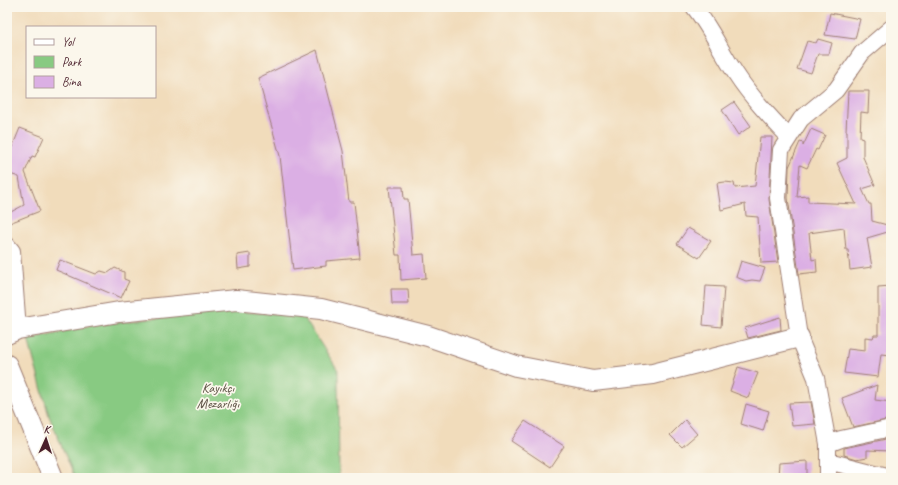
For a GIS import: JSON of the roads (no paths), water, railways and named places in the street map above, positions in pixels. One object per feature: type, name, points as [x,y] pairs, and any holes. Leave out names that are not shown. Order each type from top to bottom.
[{"type":"street","points":[[694,7],[704,19],[735,73],[749,93],[789,137]]},
{"type":"street","points":[[828,478],[828,444],[816,378],[799,337],[778,198],[781,150],[800,119],[836,90],[862,53],[891,28]]},
{"type":"street","points":[[7,245],[12,251],[12,332],[119,312],[236,300],[321,309],[428,336],[516,366],[593,381],[653,374],[799,337]]},
{"type":"street","points":[[7,365],[53,478]]},
{"type":"street","points":[[828,444],[842,439],[891,428]]},
{"type":"street","points":[[828,461],[891,477]]},
{"type":"park label","name":"Kayıkçı Mezarlığı","points":[[218,396]]}]
